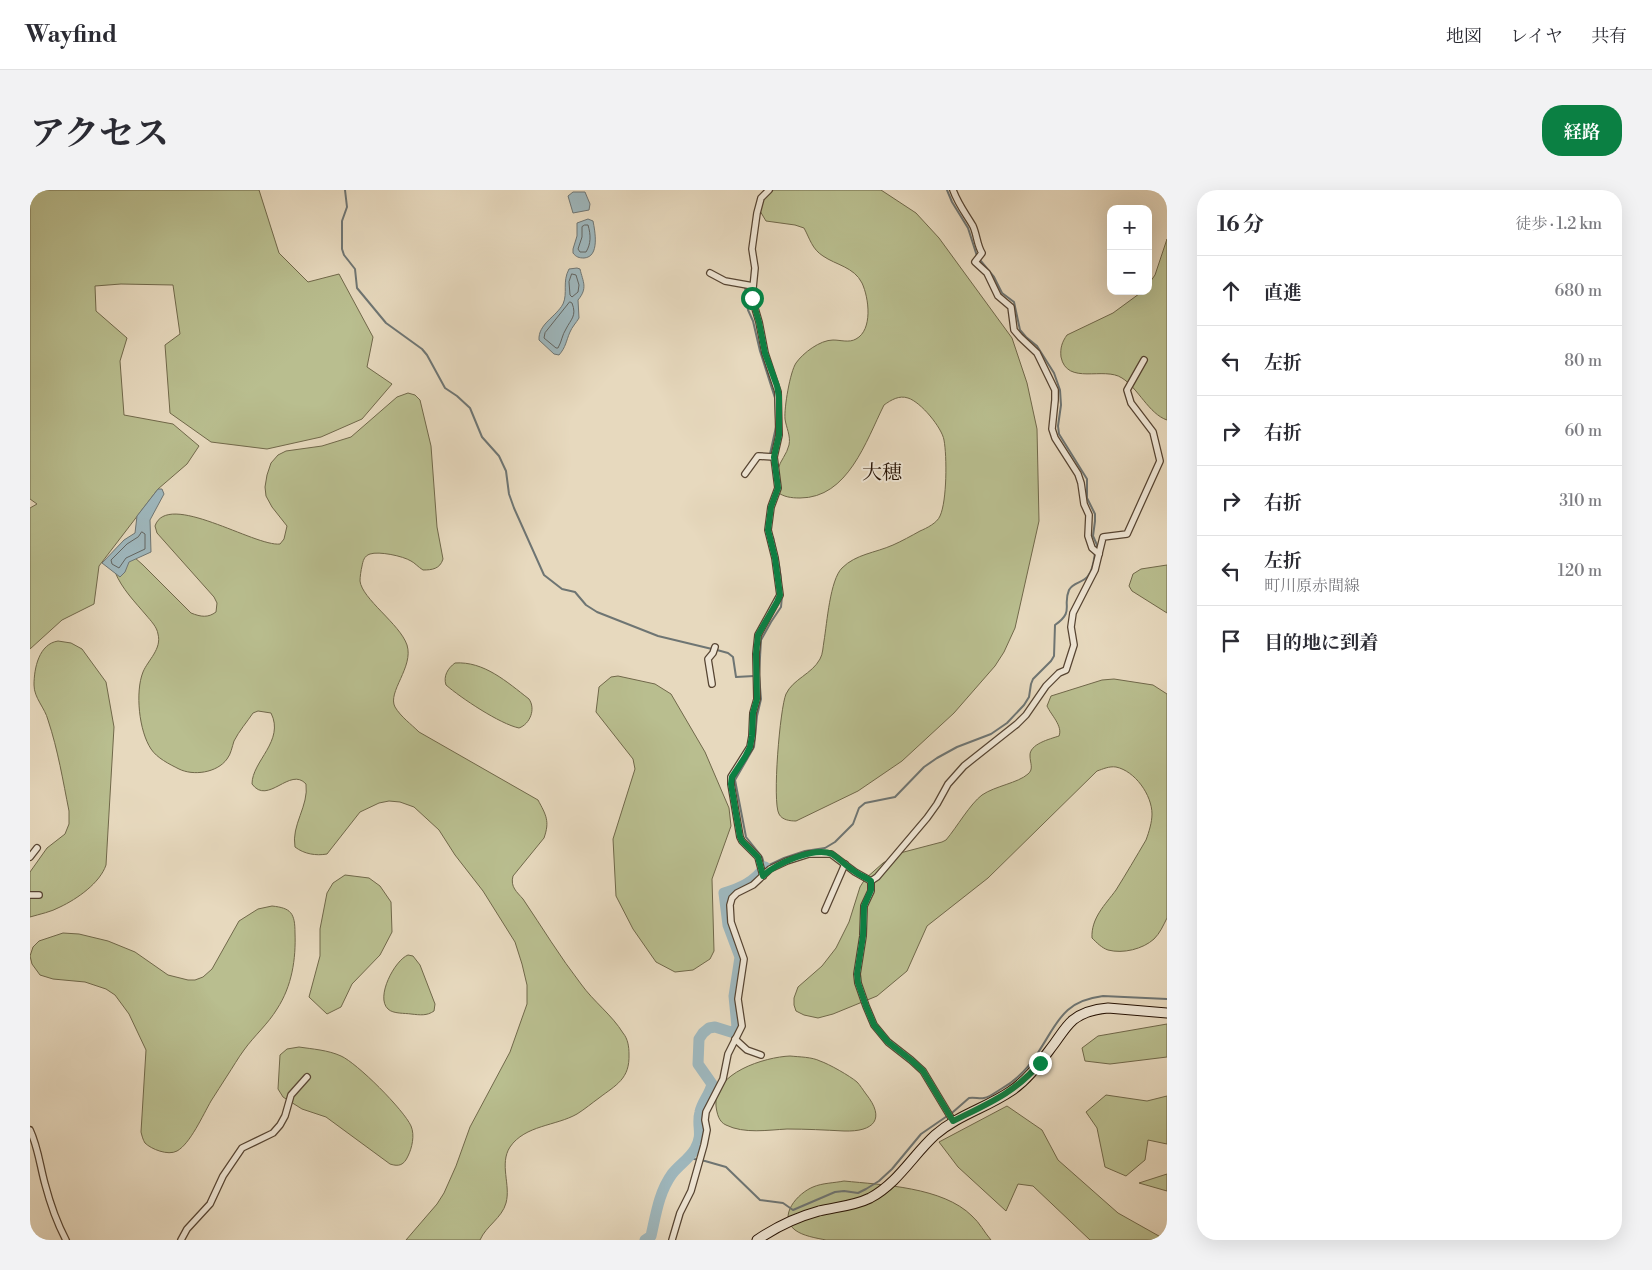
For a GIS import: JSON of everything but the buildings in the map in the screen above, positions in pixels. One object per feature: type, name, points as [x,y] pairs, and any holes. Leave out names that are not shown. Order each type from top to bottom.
[{"type":"main road","points":[[757,1240],[794,1220],[819,1211],[860,1202],[878,1193],[894,1181],[935,1135],[953,1121],[1011,1091],[1034,1070],[1066,1028],[1084,1014],[1108,1008],[1167,1013]]},
{"type":"street","points":[[763,876],[758,857],[740,837],[731,784],[732,777],[750,747],[752,736],[753,713],[757,699],[756,654],[758,635],[780,595],[775,558],[768,530],[771,507],[778,488],[774,457],[779,435],[778,392],[765,353],[752,298],[755,268],[752,249],[757,213],[761,198],[769,190]]},
{"type":"street","points":[[953,190],[973,227],[978,248],[982,253],[975,262],[991,279],[998,296],[1011,307],[1014,330],[1037,353],[1055,390],[1056,400],[1052,430],[1078,474],[1084,504],[1089,515],[1088,536],[1092,548],[1099,554]]},
{"type":"street","points":[[710,273],[725,281],[753,286]]},
{"type":"street","points":[[871,881],[877,878],[922,824],[937,804],[948,784],[964,766],[1017,724],[1026,715],[1046,686],[1059,673],[1066,670],[1074,645],[1071,627],[1073,613],[1095,570],[1103,537],[1127,534],[1160,461],[1153,432],[1130,403],[1127,390],[1144,360]]},
{"type":"street","points":[[745,474],[758,456],[774,457]]},
{"type":"street","points":[[712,684],[708,659],[715,647]]},
{"type":"street","points":[[30,857],[36,848]]},
{"type":"street","points":[[672,1240],[680,1213],[691,1190],[704,1145],[707,1130],[704,1120],[706,1112],[723,1079],[728,1054],[742,1026],[738,999],[744,959],[731,922],[730,905],[732,898],[754,885],[770,869],[787,860],[809,854],[831,854],[871,881]]},
{"type":"street","points":[[825,910],[845,864]]},
{"type":"street","points":[[871,881],[871,890],[864,906],[863,936],[857,974],[858,983],[874,1025],[888,1042],[923,1071],[953,1121]]},
{"type":"street","points":[[30,895],[39,895]]},
{"type":"street","points":[[735,1039],[747,1050],[762,1055]]},
{"type":"street","points":[[180,1240],[187,1229],[210,1204],[223,1176],[242,1148],[273,1132],[280,1125],[291,1096],[307,1077]]},
{"type":"street","points":[[30,1130],[45,1186],[66,1240]]},
{"type":"green space","points":[[30,190],[259,190],[279,253],[308,282],[339,274],[373,337],[367,367],[392,384],[362,419],[321,437],[267,449],[211,442],[170,413],[165,345],[180,334],[173,285],[121,284],[95,286],[96,311],[127,338],[120,361],[124,415],[173,424],[199,446],[187,464],[158,489],[99,566],[94,604],[62,620],[30,649],[30,508],[37,504],[30,499]]},
{"type":"green space","points":[[764,190],[881,190],[916,213],[939,238],[1012,338],[1027,383],[1037,429],[1039,521],[1015,628],[1004,652],[995,666],[954,713],[902,761],[858,791],[796,821],[782,818],[777,806],[776,792],[781,717],[786,694],[793,684],[817,664],[821,657],[832,592],[842,568],[853,560],[886,548],[929,527],[939,519],[944,500],[946,457],[944,440],[930,416],[913,400],[905,397],[898,398],[884,405],[853,465],[831,489],[817,495],[800,498],[788,497],[777,492],[778,469],[789,445],[785,414],[788,390],[796,363],[812,348],[823,342],[833,340],[851,341],[861,335],[867,321],[868,305],[859,278],[850,270],[819,253],[804,228],[766,221],[760,211]]},
{"type":"green space","points":[[1167,239],[1167,420],[1149,407],[1128,382],[1122,378],[1114,375],[1087,374],[1071,371],[1065,366],[1061,357],[1062,345],[1067,335],[1113,313],[1138,295],[1152,295],[1152,279]]},
{"type":"green space","points":[[408,393],[415,395],[420,400],[431,446],[437,527],[443,559],[438,567],[426,570],[423,570],[407,559],[385,554],[370,554],[363,561],[360,579],[362,588],[397,629],[407,645],[407,662],[394,694],[395,707],[419,732],[538,800],[546,818],[546,832],[544,838],[513,876],[513,886],[573,974],[619,1026],[626,1038],[629,1049],[627,1070],[616,1085],[577,1114],[532,1130],[516,1140],[510,1147],[505,1160],[506,1203],[501,1213],[480,1240],[406,1240],[444,1193],[470,1127],[510,1052],[527,1004],[527,985],[515,942],[483,891],[455,855],[439,830],[414,807],[400,802],[389,801],[379,803],[360,812],[327,854],[310,854],[295,847],[295,831],[305,800],[306,784],[300,780],[293,780],[265,791],[258,790],[252,784],[253,775],[274,733],[271,713],[258,711],[253,713],[236,737],[227,759],[223,764],[211,770],[198,773],[185,771],[167,763],[156,755],[147,741],[141,722],[139,690],[143,672],[158,645],[158,634],[153,624],[125,590],[115,572],[134,557],[191,613],[204,616],[213,614],[216,612],[217,603],[214,597],[157,533],[155,526],[163,517],[176,514],[213,523],[268,543],[280,544],[284,539],[287,526],[266,496],[265,487],[271,463],[278,455],[286,451],[322,446],[351,437],[397,397]]},
{"type":"green space","points":[[1167,565],[1167,613],[1132,591],[1129,586],[1133,574],[1141,569]]},
{"type":"green space","points":[[58,641],[71,643],[82,649],[106,682],[114,727],[106,865],[99,878],[93,884],[67,904],[49,912],[30,917],[30,872],[47,848],[65,834],[69,824],[69,811],[55,743],[47,716],[34,690],[35,671],[39,658],[46,647]]},
{"type":"green space","points":[[455,663],[476,665],[485,669],[504,680],[529,699],[532,712],[529,720],[519,728],[511,726],[461,697],[446,685],[445,678],[447,672]]},
{"type":"green space","points":[[618,676],[655,684],[671,694],[705,752],[729,808],[731,826],[712,879],[714,951],[710,959],[693,970],[675,972],[656,962],[633,929],[616,896],[613,839],[635,769],[633,759],[596,712],[599,687],[611,677]]},
{"type":"green space","points":[[1114,679],[1153,685],[1167,694],[1167,918],[1154,939],[1139,948],[1114,951],[1106,949],[1092,938],[1096,918],[1116,890],[1146,840],[1152,817],[1149,799],[1136,779],[1123,769],[1108,767],[1097,771],[988,878],[927,926],[907,971],[877,996],[818,1018],[796,1011],[794,998],[798,987],[822,966],[836,948],[849,922],[860,887],[865,879],[883,863],[900,853],[946,840],[977,799],[993,789],[1018,780],[1028,774],[1031,768],[1030,756],[1033,748],[1059,736],[1058,724],[1047,706],[1051,696],[1102,680]]},
{"type":"green space","points":[[345,875],[369,878],[380,886],[391,902],[392,932],[380,955],[352,984],[341,1007],[327,1014],[309,997],[320,956],[320,929],[327,893],[333,883]]},
{"type":"green space","points":[[272,906],[288,910],[293,916],[295,926],[294,962],[290,982],[282,1000],[269,1020],[240,1056],[187,1142],[177,1151],[169,1153],[151,1147],[145,1143],[141,1132],[146,1050],[129,1014],[115,995],[106,989],[85,982],[53,979],[40,975],[32,964],[30,956],[33,947],[39,941],[63,933],[79,934],[108,941],[135,952],[168,975],[195,980],[203,977],[212,969],[239,921],[258,909]]},
{"type":"green space","points":[[408,955],[413,956],[420,965],[435,1004],[434,1011],[429,1014],[396,1013],[390,1011],[385,1003],[385,988],[388,979],[403,958]]},
{"type":"green space","points":[[1167,1024],[1167,1057],[1110,1064],[1085,1061],[1082,1048],[1098,1036]]},
{"type":"green space","points":[[299,1047],[325,1051],[348,1060],[368,1077],[399,1109],[411,1126],[413,1137],[411,1149],[403,1163],[399,1165],[390,1164],[326,1117],[302,1109],[283,1097],[278,1089],[280,1055],[287,1049]]},
{"type":"green space","points":[[790,1056],[817,1060],[839,1070],[857,1082],[875,1110],[876,1117],[874,1122],[863,1129],[854,1131],[787,1129],[764,1131],[740,1130],[722,1122],[716,1106],[717,1094],[722,1084],[742,1069],[767,1060]]},
{"type":"green space","points":[[1106,1095],[1147,1101],[1167,1096],[1167,1144],[1148,1140],[1145,1160],[1126,1176],[1105,1167],[1097,1128],[1086,1112]]},
{"type":"green space","points":[[1007,1106],[1042,1130],[1058,1160],[1118,1213],[1166,1240],[1090,1240],[1033,1186],[1018,1184],[1006,1211],[958,1167],[939,1142]]},
{"type":"green space","points":[[1167,1174],[1167,1191],[1139,1183]]},
{"type":"green space","points":[[844,1181],[912,1189],[945,1199],[960,1206],[972,1216],[991,1240],[826,1240],[795,1230],[788,1218],[789,1212],[801,1194],[813,1187]]},
{"type":"water","points":[[573,192],[585,192],[590,204],[589,210],[573,213],[568,196]]},
{"type":"water","points":[[588,219],[593,221],[595,243],[592,253],[589,257],[584,258],[575,255],[573,249],[577,236],[577,223]]},
{"type":"water","points":[[569,269],[580,269],[584,285],[583,292],[578,300],[579,318],[571,330],[565,347],[559,355],[554,354],[539,340],[539,334],[544,325],[563,304]]},
{"type":"water","points":[[158,489],[162,489],[164,494],[150,520],[151,552],[129,562],[125,572],[120,577],[102,563],[124,540],[135,533],[137,516]]},
{"type":"waterway","points":[[345,190],[347,207],[342,221],[342,249],[344,255],[355,269],[357,288],[386,323],[422,349],[445,388],[470,408],[482,437],[499,456],[506,471],[509,494],[514,508],[544,575],[562,589],[575,592],[586,605],[597,612],[658,636],[712,649]]},
{"type":"waterway","points":[[947,190],[968,228],[977,256]]},
{"type":"waterway","points":[[980,260],[994,277],[1002,293],[1014,302],[1020,330],[1037,346],[1054,373],[1060,390],[1059,434],[1087,479],[1087,498],[1095,514],[1093,536],[1097,545],[1096,548]]},
{"type":"waterway","points":[[745,287],[748,310],[753,321],[760,351],[775,398],[776,420]]},
{"type":"waterway","points":[[770,454],[776,427]]},
{"type":"waterway","points":[[773,537],[781,579]]},
{"type":"waterway","points":[[782,596],[781,607],[761,640],[759,675],[761,699],[757,716],[754,747],[735,780],[746,837],[762,857],[765,867],[805,851],[825,848],[835,842],[853,824],[859,808],[865,803],[895,797],[924,767],[937,758],[957,747],[991,734],[1007,723],[1029,697],[1033,679],[1054,656],[1055,625],[1065,616],[1067,596],[1071,587],[1090,574],[1095,553]]},
{"type":"waterway","points":[[717,650],[728,653],[733,657],[736,677],[754,676]]},
{"type":"waterway","points":[[645,1240],[651,1236],[658,1204],[664,1188],[672,1174],[693,1153],[698,1144],[700,1112],[712,1084],[698,1064],[699,1039],[709,1028],[715,1027],[731,1032],[737,1027],[734,996],[740,957],[728,925],[724,893],[747,884],[765,867]]},
{"type":"waterway","points":[[689,1158],[726,1167],[760,1200],[783,1203],[793,1210],[835,1192],[858,1193],[879,1181],[892,1169],[921,1134],[953,1112],[969,1098],[988,1097],[1018,1077],[1032,1062],[1057,1022],[1070,1008],[1079,1003],[1103,996],[1167,999]]},
{"type":"district","name":"大穂","points":[[882,472]]},
{"type":"route","points":[[752,298],[765,353],[779,397],[779,435],[774,457],[778,488],[771,507],[768,530],[775,558],[780,595],[758,635],[756,654],[757,699],[753,713],[750,747],[732,777],[731,784],[740,837],[758,857],[763,876],[770,869],[787,860],[809,854],[825,853],[831,854],[871,881],[871,890],[864,906],[863,936],[857,974],[858,983],[869,1016],[880,1034],[923,1071],[953,1121],[1011,1091],[1040,1063]]}]
